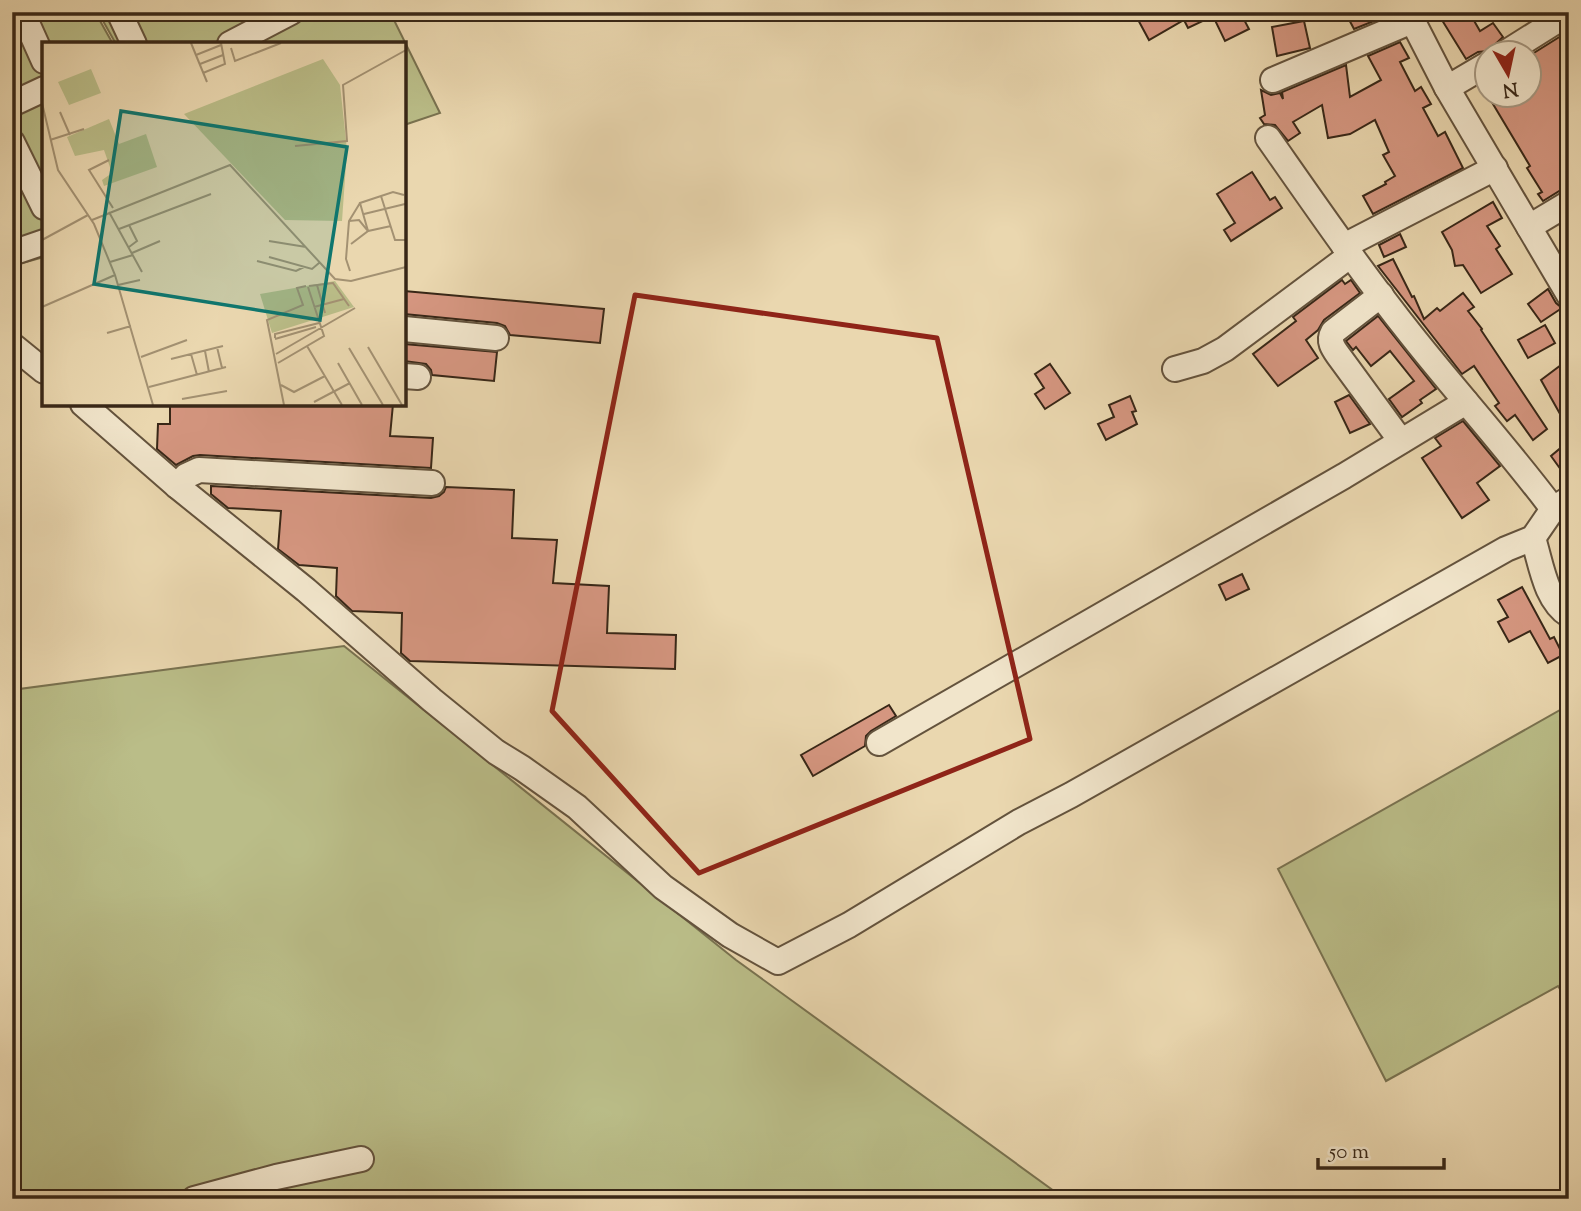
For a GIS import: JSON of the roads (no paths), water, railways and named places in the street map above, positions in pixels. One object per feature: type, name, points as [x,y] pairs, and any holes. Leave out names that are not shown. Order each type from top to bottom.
[{"type":"street","points":[[22,12],[42,57]]},
{"type":"street","points":[[119,12],[133,42]]},
{"type":"street","points":[[234,42],[291,12]]},
{"type":"street","points":[[1529,38],[1569,13]]},
{"type":"street","points":[[1273,80],[1410,17],[1447,88],[1569,295]]},
{"type":"street","points":[[1447,88],[1472,73]]},
{"type":"street","points":[[12,104],[42,90]]},
{"type":"street","points":[[85,406],[177,486],[306,590],[432,701],[496,752],[577,807],[654,880],[730,935],[778,962],[849,925],[1019,822],[1506,549],[1533,538],[1561,504],[1525,471],[1412,336],[1348,251],[1269,138]]},
{"type":"street","points":[[12,142],[42,203]]},
{"type":"street","points":[[1175,369],[1203,361],[1225,349],[1348,251],[1495,168]]},
{"type":"street","points":[[1529,227],[1569,203]]},
{"type":"street","points":[[12,253],[42,243]]},
{"type":"street","points":[[1381,295],[1333,332],[1331,342],[1401,441]]},
{"type":"street","points":[[406,329],[496,338]]},
{"type":"street","points":[[12,345],[42,369]]},
{"type":"street","points":[[879,743],[1332,483],[1466,402]]},
{"type":"street","points":[[177,486],[199,470],[432,484]]},
{"type":"street","points":[[1533,538],[1547,586],[1556,602],[1569,615]]},
{"type":"street","points":[[194,1199],[276,1177],[361,1159]]}]
